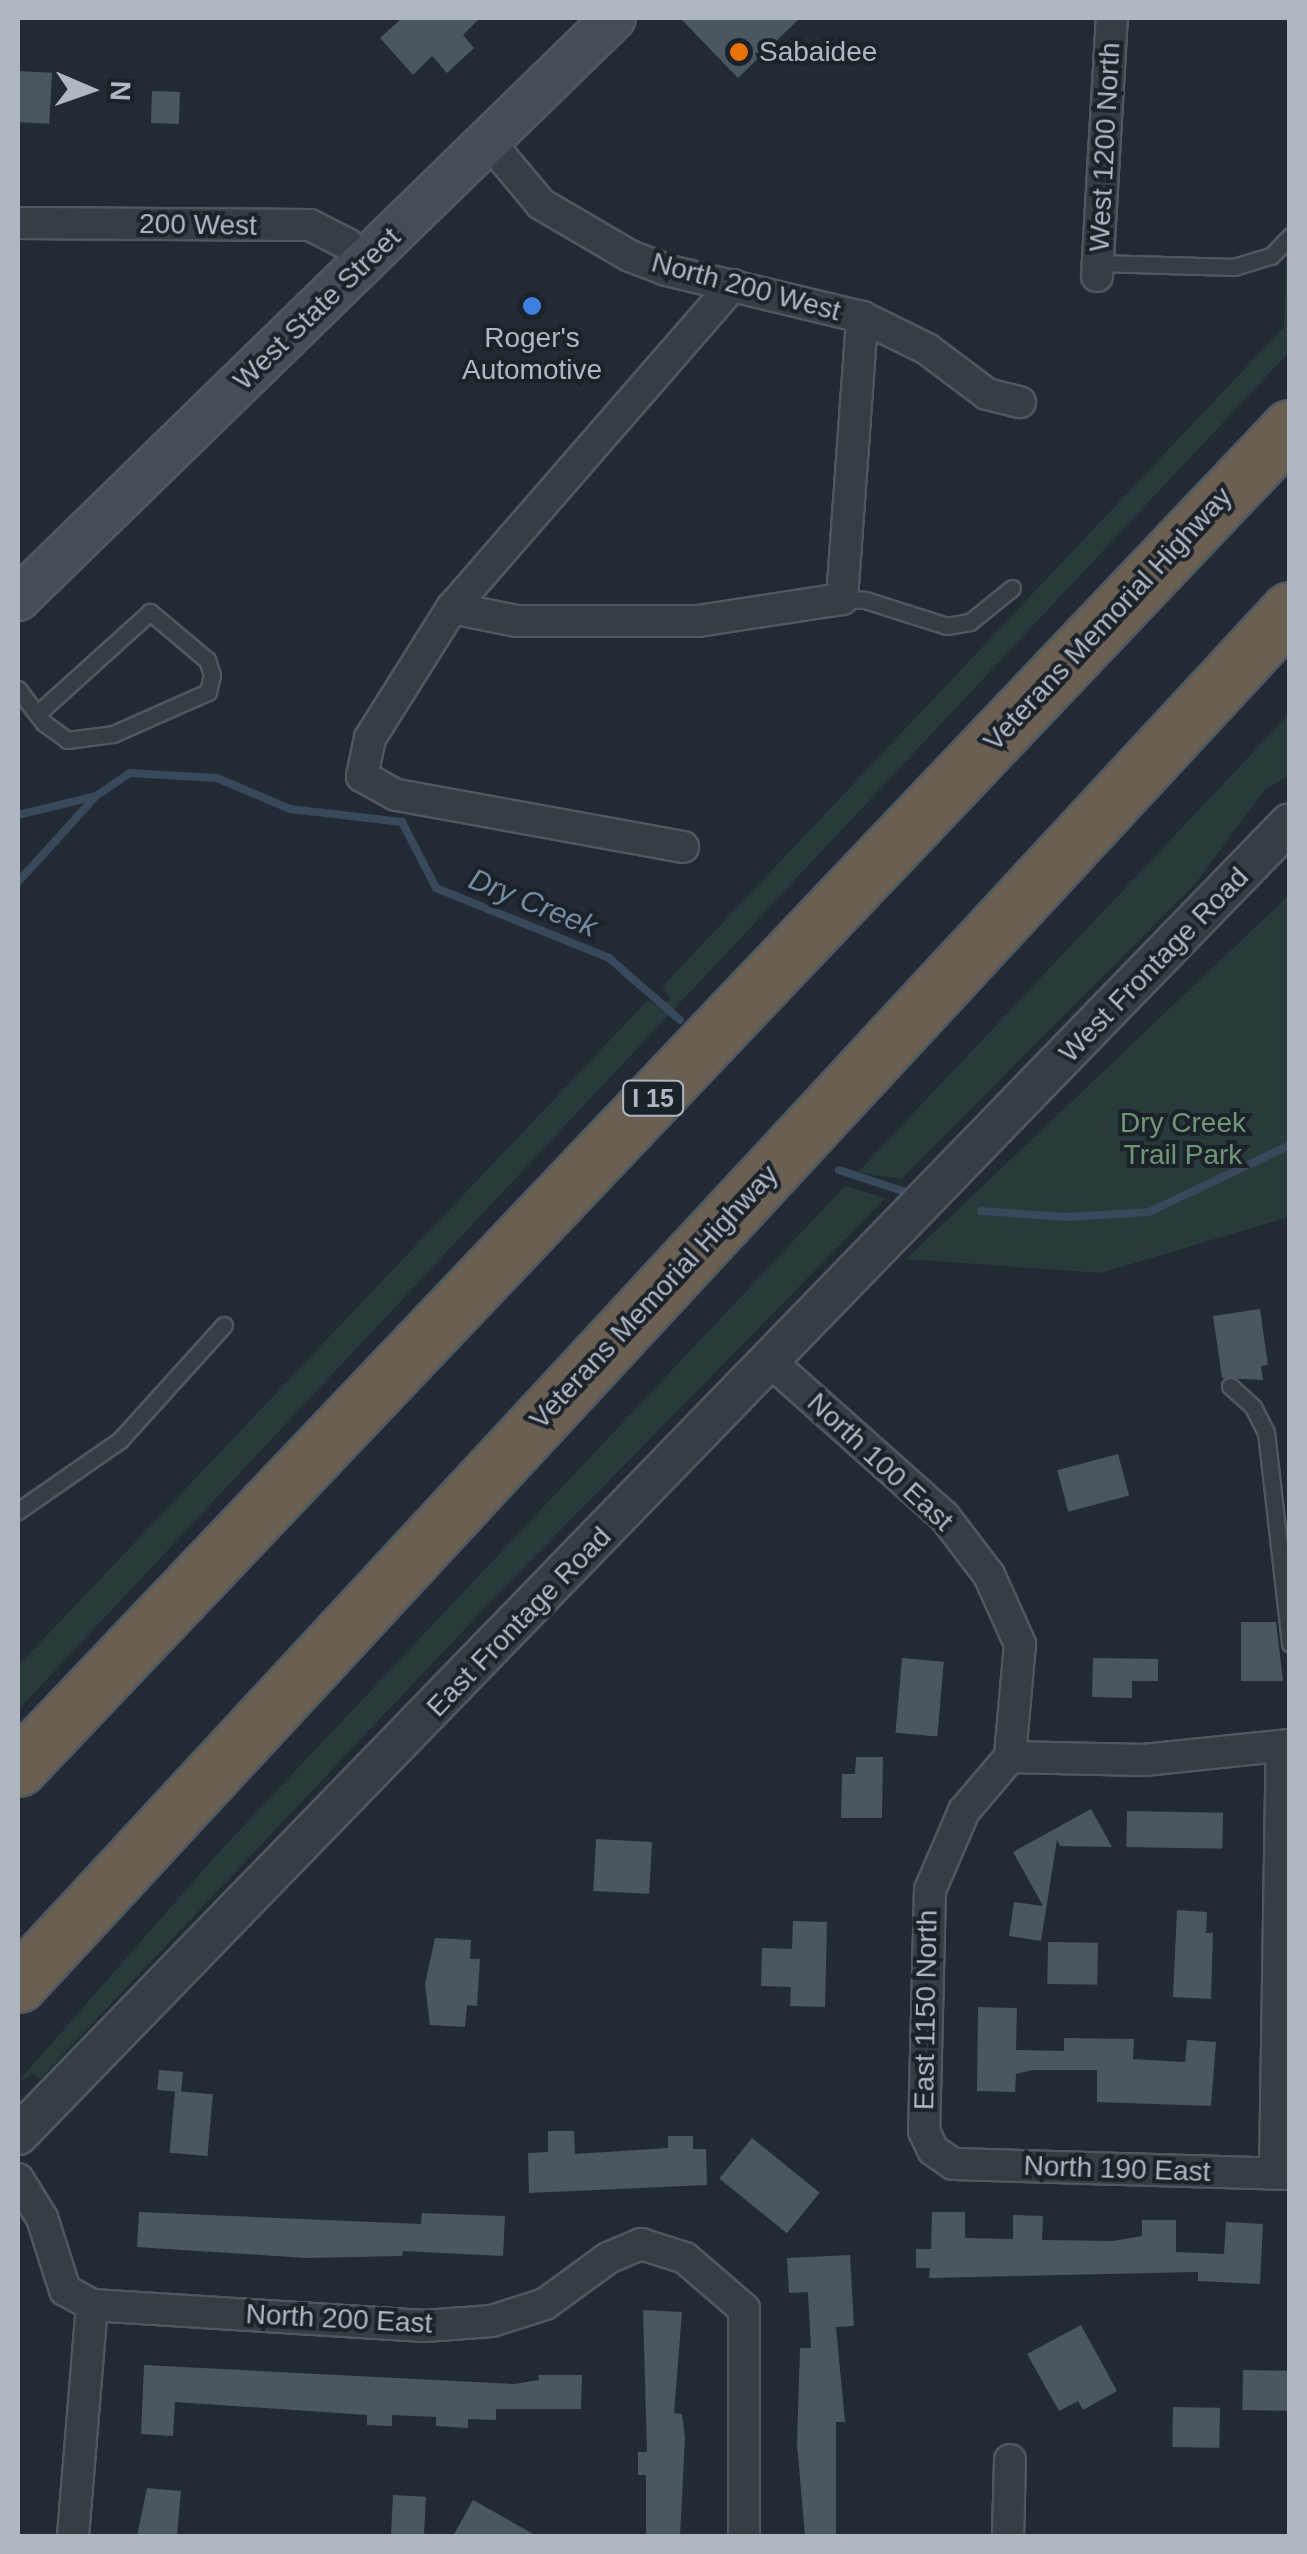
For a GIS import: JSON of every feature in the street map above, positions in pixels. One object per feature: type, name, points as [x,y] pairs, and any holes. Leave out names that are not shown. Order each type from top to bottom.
[{"type":"highway","name":"Veterans Memorial Highway","points":[[18,1768],[1290,428]]},
{"type":"highway","name":"Veterans Memorial Highway","points":[[18,1984],[1290,610]]},
{"type":"main road","name":"West State Street","points":[[18,598],[491,144],[614,18]]},
{"type":"street","name":"West 1200 North","points":[[1098,269],[1112,18]]},
{"type":"street","name":"North 200 West","points":[[491,144],[540,204],[630,256],[862,317],[926,349],[987,394],[1020,402]]},
{"type":"street","name":"200 West","points":[[18,223],[310,225],[347,244],[365,263]]},
{"type":"street","points":[[683,847],[396,795],[362,776],[370,738],[452,608],[732,285]]},
{"type":"street","points":[[452,608],[517,622],[698,621],[842,599],[862,317]]},
{"type":"street","name":"West Frontage Road","points":[[1018,1106],[1290,823]]},
{"type":"street","name":"East Frontage Road","points":[[18,2136],[1018,1106]]},
{"type":"street","name":"North 100 East","points":[[772,1363],[944,1516],[988,1575],[1020,1644],[1010,1757]]},
{"type":"street","points":[[1010,1757],[1144,1760],[1286,1745],[1282,2173]]},
{"type":"street","name":"East 1150 North","points":[[946,2160],[924,2131],[930,1890],[964,1811],[1010,1757]]},
{"type":"street","name":"North 190 East","points":[[946,2160],[1282,2173]]},
{"type":"street","points":[[18,2179],[42,2218],[65,2290],[92,2306],[72,2536]]},
{"type":"street","name":"North 200 East","points":[[92,2306],[424,2326],[492,2321],[545,2304],[608,2258],[641,2244],[711,2274],[744,2308],[748,2339],[744,2536]]},
{"type":"street","points":[[1008,2536],[1010,2460]]},
{"type":"lane","points":[[1098,269],[1234,268],[1271,256],[1290,236]]},
{"type":"lane","points":[[842,599],[865,600],[947,626],[970,622],[1012,588]]},
{"type":"lane","points":[[18,689],[38,714],[67,740],[113,734],[208,692],[212,675],[207,660],[150,612],[38,714]]},
{"type":"lane","points":[[18,1512],[120,1440],[224,1325]]},
{"type":"lane","points":[[1230,1386],[1253,1407],[1266,1432],[1290,1644]]},
{"type":"green space","points":[[1289,153],[1289,352],[18,1710],[18,1666],[647,1001],[661,1007],[671,998],[662,987],[1284,327]]},
{"type":"green space","points":[[1289,714],[1289,776],[1265,789],[1196,883],[901,1179],[858,1172]]},
{"type":"green space","name":"Dry Creek Trail Park","points":[[1289,895],[1289,1217],[1101,1273],[906,1259]]},
{"type":"green space","points":[[845,1186],[886,1198],[496,1596],[40,2079],[33,2074],[18,2082],[221,1850]]},
{"type":"building","points":[[402,18],[480,18],[463,35],[474,48],[447,73],[432,56],[413,75],[380,38]]},
{"type":"building","name":"Sabaidee","points":[[680,18],[800,18],[738,78]]},
{"type":"building","points":[[18,71],[52,73],[49,124],[18,122]]},
{"type":"building","points":[[152,91],[180,92],[179,124],[151,123]]},
{"type":"building","points":[[1260,1309],[1268,1365],[1261,1366],[1263,1380],[1222,1378],[1213,1316]]},
{"type":"building","points":[[1118,1454],[1129,1496],[1068,1512],[1057,1470]]},
{"type":"building","points":[[1241,1622],[1276,1622],[1283,1681],[1241,1681]]},
{"type":"building","points":[[902,1658],[944,1662],[937,1736],[895,1733]]},
{"type":"building","points":[[1093,1658],[1158,1659],[1158,1681],[1132,1681],[1132,1698],[1092,1697]]},
{"type":"building","points":[[856,1757],[883,1757],[882,1818],[841,1818],[842,1774],[855,1774]]},
{"type":"building","points":[[1091,1809],[1112,1847],[1060,1846],[1057,1840],[1041,1941],[1009,1936],[1014,1902],[1043,1906],[1013,1852]]},
{"type":"building","points":[[1127,1811],[1223,1813],[1222,1849],[1126,1847]]},
{"type":"building","points":[[596,1839],[652,1842],[649,1894],[593,1891]]},
{"type":"building","points":[[1177,1910],[1207,1912],[1206,1933],[1213,1933],[1211,1999],[1173,1997]]},
{"type":"building","points":[[793,1921],[827,1922],[825,2007],[790,2006],[791,1987],[761,1986],[762,1948],[792,1949]]},
{"type":"building","points":[[435,1938],[471,1940],[470,1959],[480,1959],[477,2006],[467,2005],[465,2027],[430,2025],[425,1984]]},
{"type":"building","points":[[1048,1942],[1098,1943],[1097,1985],[1047,1984]]},
{"type":"building","points":[[978,2007],[1017,2008],[1016,2050],[1064,2051],[1064,2038],[1134,2039],[1133,2059],[1185,2062],[1187,2040],[1216,2042],[1211,2106],[1097,2102],[1097,2070],[1032,2070],[1016,2074],[1015,2092],[977,2091]]},
{"type":"building","points":[[159,2070],[183,2072],[181,2092],[157,2090]]},
{"type":"building","points":[[175,2091],[213,2094],[207,2156],[170,2153]]},
{"type":"building","points":[[548,2131],[574,2131],[575,2154],[668,2148],[668,2136],[693,2136],[693,2149],[706,2149],[707,2185],[529,2193],[528,2153],[548,2152]]},
{"type":"building","points":[[752,2138],[820,2193],[787,2233],[719,2178]]},
{"type":"building","points":[[139,2212],[421,2224],[422,2213],[505,2216],[503,2256],[403,2251],[402,2256],[306,2258],[137,2247]]},
{"type":"building","points":[[932,2212],[965,2212],[965,2238],[1013,2239],[1013,2215],[1043,2216],[1042,2240],[1113,2241],[1142,2236],[1142,2220],[1176,2220],[1176,2252],[1224,2254],[1226,2222],[1263,2224],[1260,2284],[1198,2281],[1198,2272],[929,2278],[930,2268],[916,2268],[916,2249],[931,2249]]},
{"type":"building","points":[[850,2255],[854,2326],[836,2327],[845,2422],[836,2422],[836,2536],[805,2536],[797,2444],[800,2348],[811,2348],[808,2292],[789,2293],[787,2258]]},
{"type":"building","points":[[643,2310],[682,2312],[674,2413],[682,2414],[685,2438],[680,2536],[646,2536],[646,2475],[638,2475],[638,2452],[647,2452]]},
{"type":"building","points":[[1081,2325],[1117,2391],[1083,2410],[1078,2401],[1059,2411],[1027,2354]]},
{"type":"building","points":[[144,2365],[514,2384],[539,2380],[538,2375],[582,2375],[581,2409],[496,2409],[496,2420],[468,2419],[468,2428],[436,2426],[436,2417],[392,2415],[392,2426],[367,2425],[367,2415],[175,2402],[173,2436],[141,2434]]},
{"type":"building","points":[[1243,2370],[1290,2371],[1289,2411],[1242,2410]]},
{"type":"building","points":[[1173,2407],[1220,2408],[1219,2448],[1172,2447]]},
{"type":"building","points":[[147,2488],[181,2491],[177,2536],[137,2536]]},
{"type":"building","points":[[393,2495],[426,2497],[424,2536],[391,2535]]},
{"type":"building","points":[[473,2500],[537,2536],[453,2536]]},
{"type":"waterway","name":"Dry Creek","points":[[18,882],[96,796],[130,773],[217,778],[290,809],[402,822],[436,888],[609,958],[680,1020]]},
{"type":"waterway","points":[[18,815],[96,796]]},
{"type":"waterway","name":"Dry Creek","points":[[981,1211],[1067,1217],[1149,1212],[1290,1145]]},
{"type":"waterway","name":"Dry Creek","points":[[839,1170],[906,1192]]},
{"type":"place","name":"Sabaidee","points":[[739,52]]},
{"type":"place","name":"Roger's Automotive","points":[[532,306]]}]
